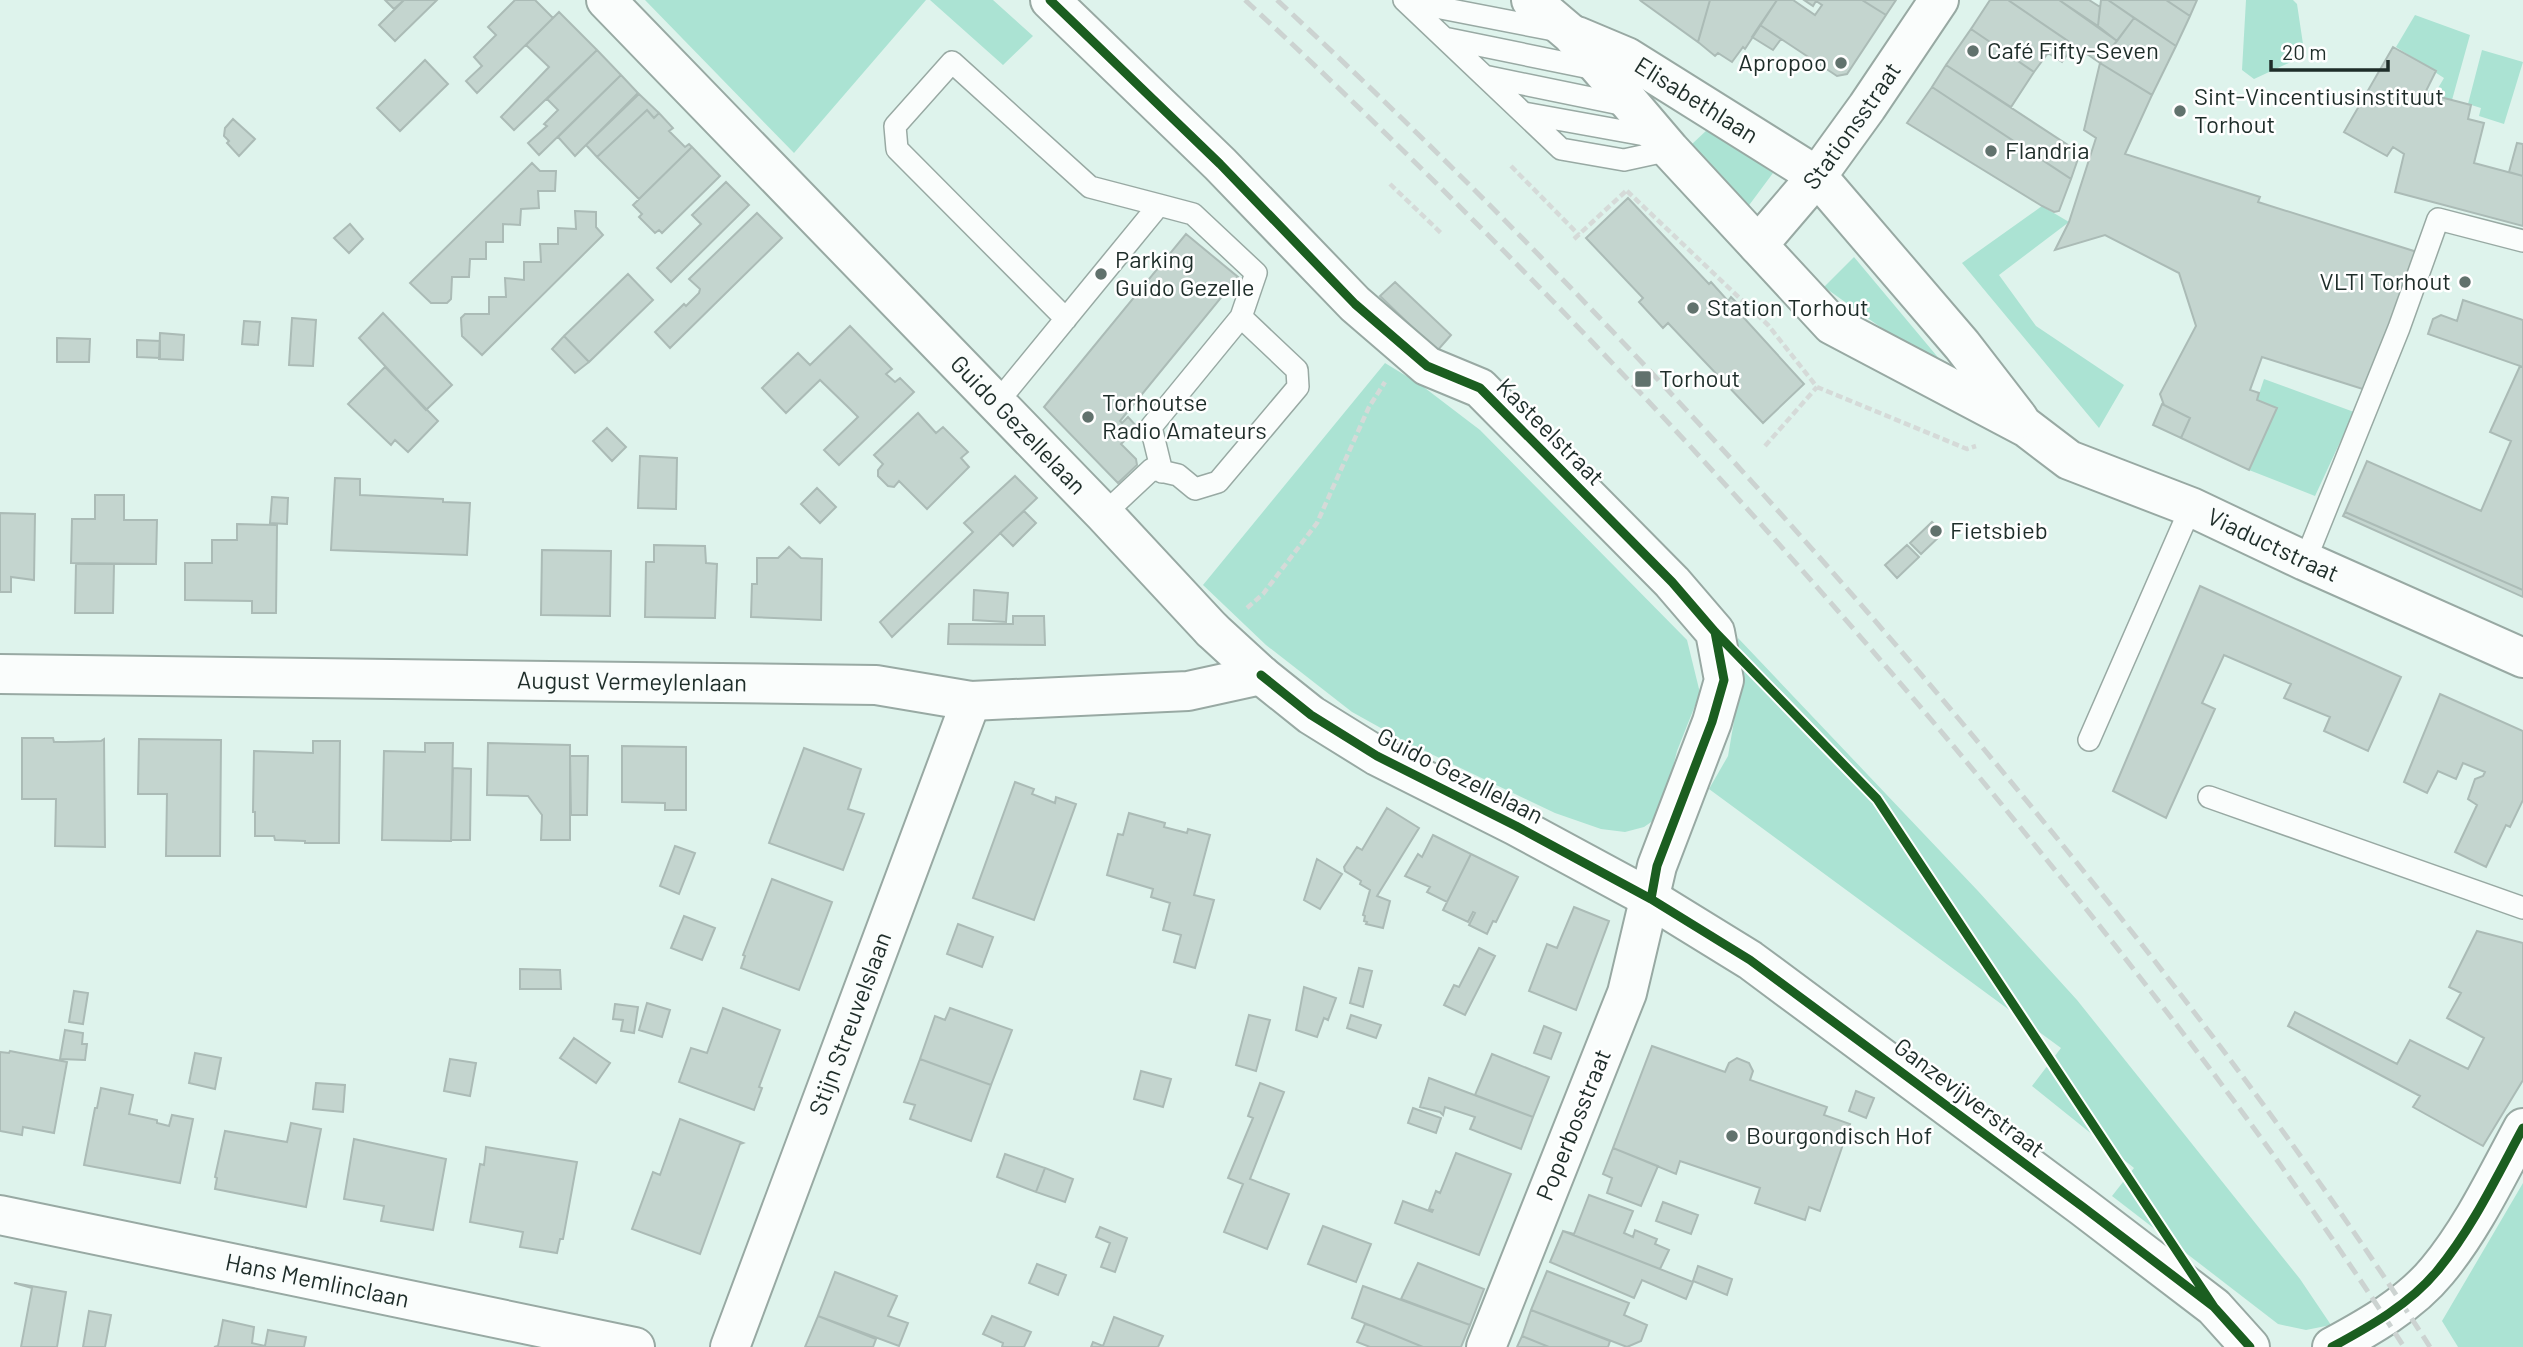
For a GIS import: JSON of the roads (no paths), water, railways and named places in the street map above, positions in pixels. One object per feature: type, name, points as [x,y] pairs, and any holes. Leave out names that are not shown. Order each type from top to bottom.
[{"type":"street","name":"Guido Gezellelaan","points":[[607,0],[1104,513],[1212,630],[1261,675],[1311,715],[1377,756],[1516,826],[1651,899]]},
{"type":"street","name":"Kasteelstraat","points":[[1050,0],[1220,164],[1355,304],[1427,366],[1480,387],[1672,582],[1715,632],[1724,680],[1712,722],[1657,866],[1651,899]]},
{"type":"street","name":"Elisabethlaan","points":[[1531,0],[1571,34],[1664,144],[1758,245]]},
{"type":"street","name":"Stationsstraat","points":[[1758,245],[1817,176],[1939,0]]},
{"type":"street","name":"Elisabethlaan","points":[[1571,34],[1627,57],[1817,176]]},
{"type":"street","name":"Viaductstraat","points":[[1817,176],[1962,345],[2027,429]]},
{"type":"street","name":"Viaductstraat","points":[[1758,245],[1832,325],[2027,429],[2069,460],[2191,507],[2523,658]]},
{"type":"street","name":"August Vermeylenlaan","points":[[0,674],[876,685],[971,701],[1188,691],[1261,675]]},
{"type":"street","name":"Stijn Streuvelslaan","points":[[730,1347],[971,701]]},
{"type":"street","name":"Poperbosstraat","points":[[1486,1347],[1627,993],[1651,899]]},
{"type":"street","name":"Ganzevijverstraat","points":[[1651,899],[1750,960],[2083,1207],[2214,1307],[2250,1347]]},
{"type":"street","points":[[2332,1347],[2360,1332],[2415,1293],[2436,1272],[2487,1195],[2523,1128]]},
{"type":"street","name":"Hans Memlinclaan","points":[[0,1215],[635,1347]]},
{"type":"lane","points":[[1405,0],[1571,34]]},
{"type":"lane","points":[[1405,0],[1524,113],[1664,144]]},
{"type":"lane","points":[[1444,38],[1603,71]]},
{"type":"lane","points":[[1066,319],[897,149],[895,126],[952,62],[1090,187],[1193,214],[1256,273],[1241,317],[1151,427],[1162,472]]},
{"type":"lane","points":[[1484,76],[1632,106]]},
{"type":"lane","points":[[996,404],[1159,205]]},
{"type":"lane","points":[[2305,561],[2399,328],[2438,219],[2523,242]]},
{"type":"lane","points":[[1104,513],[1152,469],[1178,475],[1195,489],[1218,482],[1298,387],[1297,370],[1241,317]]},
{"type":"lane","points":[[2089,740],[2191,507]]},
{"type":"lane","points":[[2209,797],[2523,908]]},
{"type":"railway","points":[[1245,0],[1448,195],[1547,296],[1645,398],[1834,606],[1926,713],[2118,949],[2266,1145],[2404,1347]]},
{"type":"railway","points":[[1277,0],[1455,170],[1626,346],[1792,527],[1953,712],[2079,865],[2202,1022],[2376,1264],[2430,1347]]},
{"type":"place","name":"Café Fifty-Seven","points":[[1973,51]]},
{"type":"place","name":"Apropoo","points":[[1841,63]]},
{"type":"place","name":"Sint-Vincentiusinstituut Torhout","points":[[2180,111]]},
{"type":"place","name":"Flandria","points":[[1991,151]]},
{"type":"place","name":"Parking Guido Gezelle","points":[[1101,274]]},
{"type":"place","name":"VLTI Torhout","points":[[2465,282]]},
{"type":"place","name":"Station Torhout","points":[[1693,308]]},
{"type":"place","name":"Torhout","points":[[1643,379]]},
{"type":"place","name":"Torhoutse Radio Amateurs","points":[[1088,417]]},
{"type":"place","name":"Fietsbieb","points":[[1936,531]]},
{"type":"place","name":"Bourgondisch Hof","points":[[1732,1136]]}]
